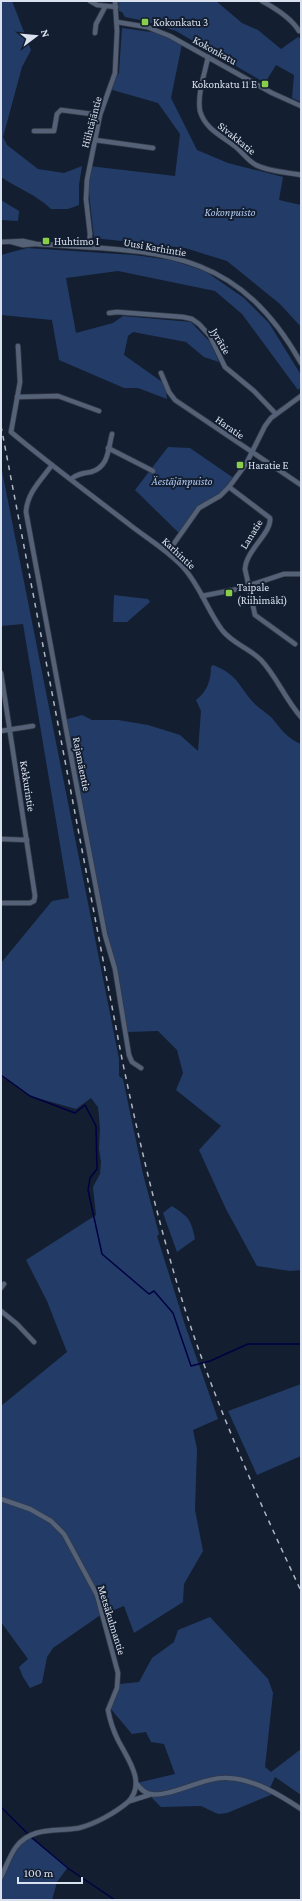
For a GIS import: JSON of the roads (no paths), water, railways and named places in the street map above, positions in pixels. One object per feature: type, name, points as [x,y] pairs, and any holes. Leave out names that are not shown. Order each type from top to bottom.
[{"type":"street","points":[[90,1],[105,7],[116,7]]},
{"type":"street","name":"Hiihtäjäntie","points":[[89,247],[90,234],[86,189],[89,166],[100,116],[115,73],[117,22],[116,1]]},
{"type":"street","points":[[262,1],[275,8],[297,27],[299,31]]},
{"type":"street","points":[[95,33],[96,24],[105,7]]},
{"type":"street","name":"Kokonkatu","points":[[117,22],[136,24],[160,31],[272,93],[301,106]]},
{"type":"street","name":"Sivakkatie","points":[[208,57],[200,100],[200,111],[206,123],[213,131],[236,147],[256,165],[269,170],[301,175]]},
{"type":"street","points":[[34,131],[54,131],[57,114],[61,110],[100,116]]},
{"type":"street","points":[[95,140],[154,148]]},
{"type":"street","name":"Uusi Karhintie","points":[[1,242],[12,242],[23,245],[36,244],[89,247],[146,252],[170,256],[206,268],[231,283],[258,304],[283,333],[301,363]]},
{"type":"street","name":"Jyrätie","points":[[109,313],[124,312],[192,319],[210,336],[225,367],[254,391],[275,413]]},
{"type":"street","points":[[18,346],[20,382],[17,397],[58,396],[100,411]]},
{"type":"street","name":"Haratie","points":[[161,373],[169,392],[176,400],[251,453],[301,485]]},
{"type":"street","points":[[168,552],[199,508],[220,496],[229,487],[251,453],[265,426],[275,413],[301,396]]},
{"type":"street","name":"Karhintie","points":[[17,397],[11,432],[52,465],[168,552],[190,574],[212,617],[223,632],[236,643],[260,659],[278,682],[291,706],[301,717]]},
{"type":"street","points":[[71,479],[75,476],[96,471],[102,467],[106,460],[112,434]]},
{"type":"street","points":[[108,448],[153,471]]},
{"type":"street","name":"Rajamäentie","points":[[52,465],[31,492],[26,503],[26,512],[105,935],[115,969],[129,1055],[132,1062],[141,1068]]},
{"type":"street","name":"Lanatie","points":[[229,487],[270,518],[269,526],[245,561],[248,586]]},
{"type":"street","points":[[202,596],[248,586],[284,574],[301,574]]},
{"type":"street","points":[[248,586],[255,615],[295,644]]},
{"type":"street","name":"Kekkurintie","points":[[1,673],[35,892],[34,901],[27,903],[1,902]]},
{"type":"street","points":[[1,732],[33,726]]},
{"type":"street","points":[[1,839],[27,840]]},
{"type":"street","points":[[1,1311],[17,1324],[34,1342]]},
{"type":"street","name":"Metsäkulmantie","points":[[1,1499],[30,1509],[51,1521],[64,1534],[92,1584],[118,1673],[117,1688],[108,1710],[118,1739],[132,1767],[136,1783]]},
{"type":"street","points":[[1,1877],[16,1846],[31,1836],[45,1830],[84,1826],[118,1809],[128,1802],[151,1794],[163,1793],[215,1778],[228,1778],[245,1781],[284,1797],[301,1809]]},
{"type":"street","points":[[136,1783],[140,1789],[151,1794]]},
{"type":"street","points":[[128,1802],[131,1799],[136,1783]]},
{"type":"waterway","points":[[1,1075],[30,1096],[75,1113],[85,1105],[96,1126],[97,1169],[90,1178],[88,1190],[102,1254],[149,1294],[154,1291],[173,1313],[191,1366],[210,1361],[248,1344],[301,1344]]},
{"type":"waterway","points":[[1,1807],[32,1838],[69,1869],[115,1900]]},
{"type":"railway","points":[[1,426],[122,1059],[157,1212],[183,1303],[208,1376],[268,1520],[301,1591]]},
{"type":"place","name":"Kokonkatu 3","points":[[145,22]]},
{"type":"place","name":"Kokonkatu 11 E","points":[[265,84]]},
{"type":"place","name":"Huhtimo I","points":[[46,241]]},
{"type":"place","name":"Haratie E","points":[[240,465]]},
{"type":"place","name":"Taipale (Riihimäki)","points":[[229,593]]},
{"type":"park label","name":"Kokonpuisto","points":[[230,212]]},
{"type":"park label","name":"Äestäjänpuisto","points":[[182,481]]}]
